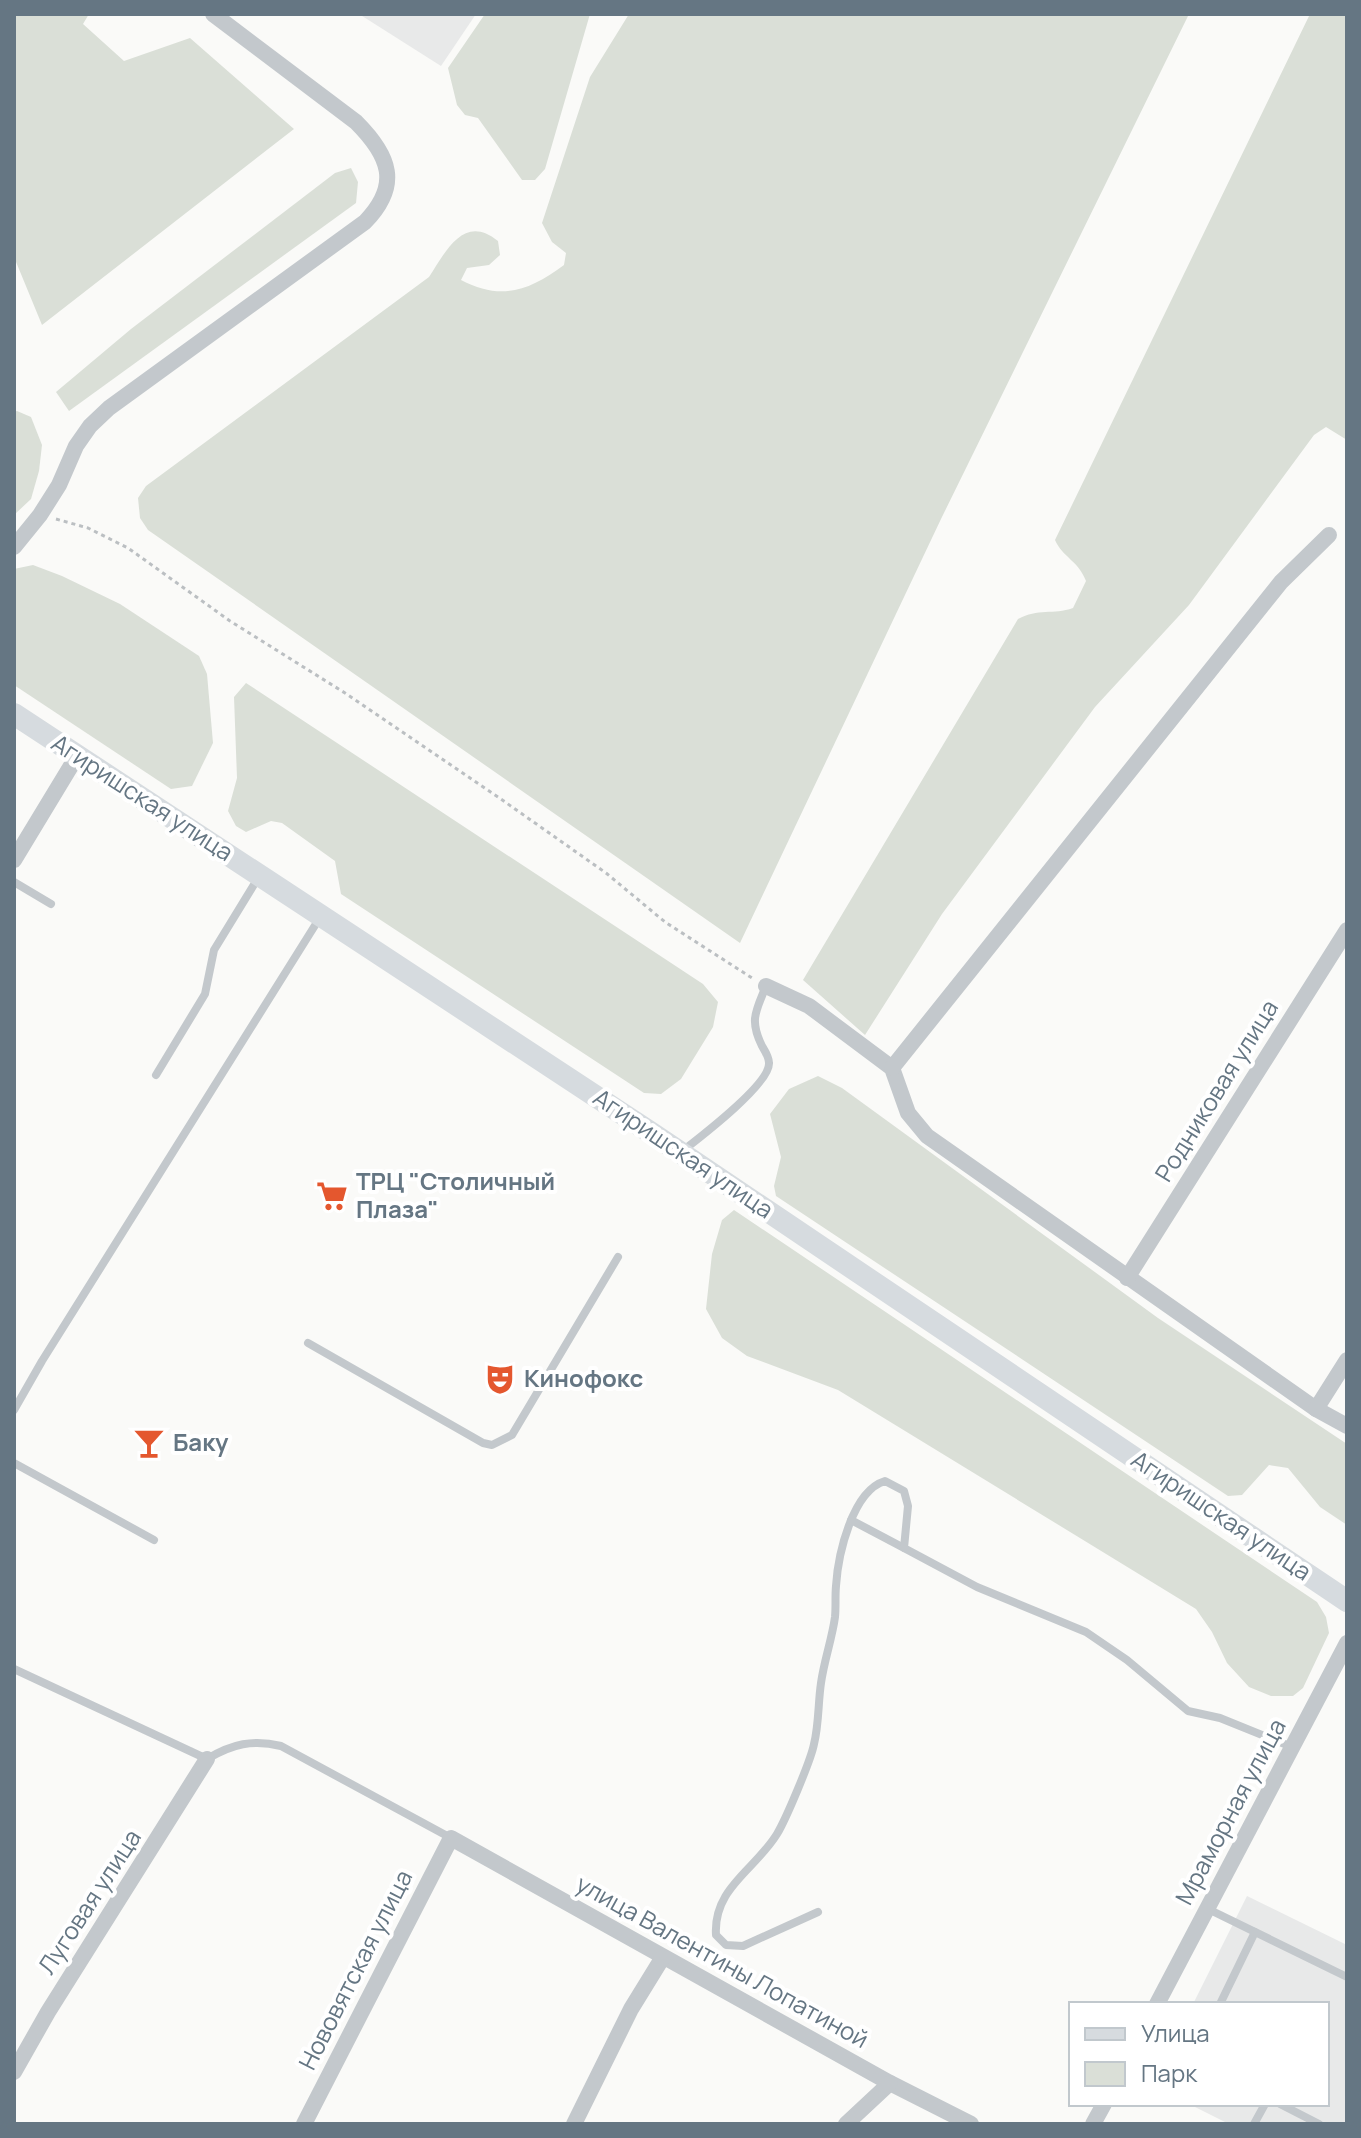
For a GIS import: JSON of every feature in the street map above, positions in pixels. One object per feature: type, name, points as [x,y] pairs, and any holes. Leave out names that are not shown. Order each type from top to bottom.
[{"type":"street","points":[[14,547],[59,485],[76,446],[90,426],[109,408],[365,222],[379,207],[386,193],[388,176],[384,158],[374,140],[356,122],[232,24],[213,14]]},
{"type":"street","points":[[892,1068],[1281,582],[1329,535]]},
{"type":"street","name":"Агиришская улица","points":[[14,714],[681,1153],[1347,1601]]},
{"type":"street","points":[[14,860],[77,756]]},
{"type":"street","name":"Родниковая улица","points":[[1127,1278],[1347,930]]},
{"type":"street","points":[[766,986],[809,1006],[892,1068],[908,1113],[927,1136],[1316,1409],[1347,1426]]},
{"type":"street","points":[[1316,1409],[1347,1360]]},
{"type":"street","name":"Мраморная улица","points":[[1158,2002],[1347,1643]]},
{"type":"street","name":"Луговая улица","points":[[14,2072],[48,2012],[207,1759]]},
{"type":"street","name":"улица Валентины Лопатиной","points":[[451,1838],[890,2083],[971,2124]]},
{"type":"street","name":"Нововятская улица","points":[[304,2124],[451,1838]]},
{"type":"street","points":[[574,2124],[631,2009],[663,1957]]},
{"type":"street","points":[[846,2124],[890,2083]]},
{"type":"street","points":[[1093,2124],[1103,2106]]},
{"type":"lane","points":[[156,1075],[205,994],[214,950],[260,874]]},
{"type":"lane","points":[[14,882],[51,904]]},
{"type":"lane","points":[[14,1410],[322,915]]},
{"type":"lane","points":[[681,1153],[767,1074],[770,1065],[754,1028],[766,986]]},
{"type":"lane","points":[[308,1343],[483,1443],[492,1445],[512,1435],[618,1257]]},
{"type":"lane","points":[[14,1463],[154,1540]]},
{"type":"lane","points":[[818,1912],[743,1946],[726,1945],[716,1935],[715,1919],[724,1897],[777,1834],[814,1745],[821,1682],[835,1616],[836,1583],[851,1520],[874,1485],[885,1481],[904,1491],[907,1498],[904,1548]]},
{"type":"lane","points":[[851,1520],[977,1587],[1086,1632],[1127,1660],[1188,1711],[1220,1718],[1292,1747]]},
{"type":"lane","points":[[14,1669],[207,1759],[241,1743],[260,1741],[281,1746],[451,1838]]},
{"type":"lane","points":[[1207,1908],[1347,1977]]},
{"type":"lane","points":[[1221,2002],[1255,1932]]},
{"type":"lane","points":[[1254,2124],[1264,2106]]},
{"type":"lane","points":[[1284,2106],[1319,2124]]},
{"type":"path","points":[[40,515],[88,528],[128,548],[230,621],[345,693],[498,797],[606,873],[665,922],[766,986]]},
{"type":"shaded area","points":[[359,14],[476,14],[441,66]]},
{"type":"shaded area","points":[[1247,1896],[1347,1945],[1347,2124],[1229,2124],[1193,2106],[1329,2106],[1329,2002],[1194,2002]]},
{"type":"green space","points":[[14,14],[89,14],[83,24],[124,61],[190,38],[294,129],[42,325],[14,257]]},
{"type":"green space","points":[[485,14],[590,14],[545,169],[535,180],[522,180],[478,118],[465,115],[457,105],[448,68]]},
{"type":"green space","points":[[629,14],[1189,14],[941,519],[740,943],[148,530],[140,518],[138,498],[146,486],[429,277],[449,247],[466,233],[486,233],[498,241],[500,255],[489,265],[467,268],[461,280],[475,286],[502,291],[527,287],[564,265],[566,253],[552,242],[542,223],[590,77]]},
{"type":"green space","points":[[1310,14],[1347,14],[1347,440],[1326,427],[1314,435],[1189,605],[1095,707],[942,914],[865,1035],[803,980],[1018,619],[1073,608],[1086,581],[1055,540]]},
{"type":"green space","points":[[351,168],[358,182],[356,203],[69,411],[56,392],[131,329],[335,173]]},
{"type":"green space","points":[[14,412],[31,417],[42,445],[31,499],[14,515]]},
{"type":"green space","points":[[33,565],[120,604],[199,656],[207,674],[213,743],[192,786],[171,789],[14,685],[14,569]]},
{"type":"green space","points":[[246,683],[703,984],[718,1002],[713,1027],[681,1079],[661,1094],[644,1093],[341,894],[335,861],[282,823],[271,821],[246,832],[236,826],[228,811],[237,778],[234,697]]},
{"type":"green space","points":[[818,1076],[842,1088],[1158,1318],[1347,1444],[1347,1525],[1320,1507],[1288,1468],[1269,1465],[1242,1495],[1228,1496],[776,1196],[774,1186],[781,1157],[770,1114],[789,1089]]},
{"type":"green space","points":[[734,1210],[1317,1602],[1326,1617],[1329,1633],[1303,1688],[1293,1696],[1271,1696],[1249,1687],[1227,1663],[1212,1632],[1196,1609],[838,1390],[747,1356],[722,1338],[706,1309],[712,1254],[722,1220]]},
{"type":"place","name":"ТРЦ \"Столичный Плаза\"","points":[[332,1196]]},
{"type":"place","name":"Кинофокс","points":[[500,1379]]},
{"type":"place","name":"Баку","points":[[149,1443]]}]
